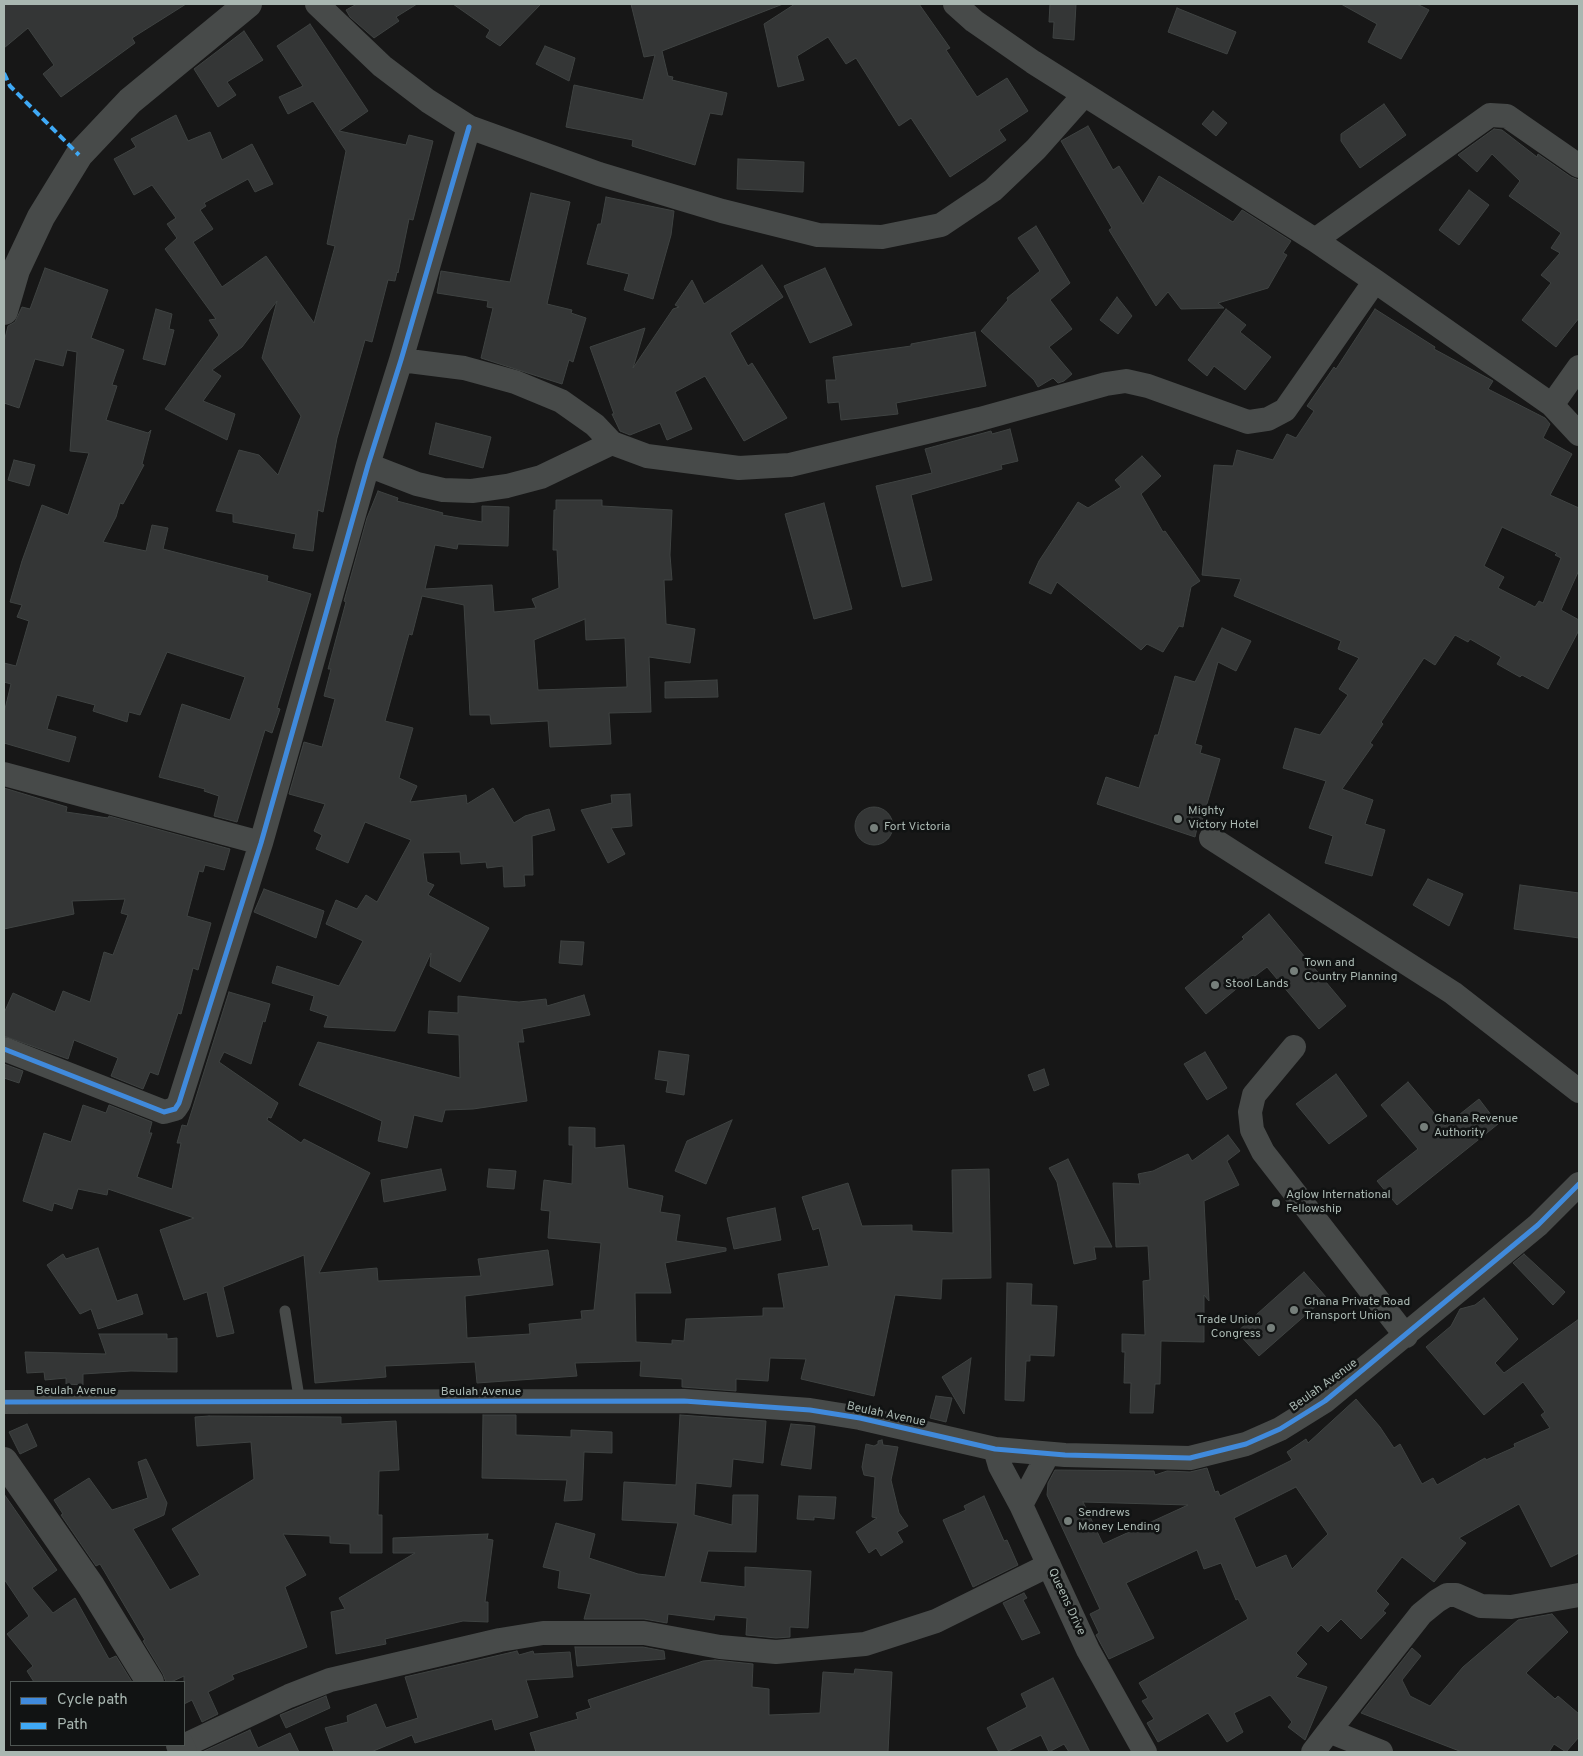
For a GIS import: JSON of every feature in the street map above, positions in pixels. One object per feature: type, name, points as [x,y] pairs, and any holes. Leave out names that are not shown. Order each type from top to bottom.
[{"type":"street","points":[[4,311],[10,268],[79,155],[130,101],[248,4]]},
{"type":"street","points":[[317,4],[382,66],[428,101],[469,127],[599,174],[722,211],[818,235],[882,237],[941,225],[993,190],[1036,149],[1084,94]]},
{"type":"street","points":[[955,4],[974,21],[1084,94],[1315,240],[1375,281],[1552,405],[1579,434]]},
{"type":"street","points":[[1315,240],[1490,115],[1507,116],[1579,166]]},
{"type":"street","points":[[4,1049],[164,1112],[175,1108],[179,1103],[261,843],[368,465],[401,360],[469,127]]},
{"type":"street","points":[[401,360],[464,368],[515,382],[561,401],[595,425],[612,444],[647,456],[695,464],[739,468],[790,465],[876,445],[1106,384],[1126,381],[1148,386],[1248,422],[1268,419],[1285,410],[1375,281]]},
{"type":"street","points":[[1552,405],[1579,366]]},
{"type":"street","points":[[368,465],[434,488],[472,491],[507,486],[541,477],[612,444]]},
{"type":"street","points":[[4,774],[261,843]]},
{"type":"street","points":[[1211,838],[1453,993],[1579,1090]]},
{"type":"street","points":[[1294,1047],[1254,1095],[1250,1112],[1252,1130],[1263,1152],[1406,1336]]},
{"type":"street","name":"Beulah Avenue","points":[[4,1402],[694,1402],[810,1410],[860,1418],[995,1449],[1048,1454],[1190,1458],[1246,1444],[1280,1429],[1325,1401],[1538,1225],[1579,1184]]},
{"type":"street","name":"Queens Drive","points":[[995,1449],[1000,1466],[1022,1505],[1088,1650],[1145,1752]]},
{"type":"street","points":[[1022,1505],[1048,1454]]},
{"type":"street","points":[[4,1462],[91,1586],[149,1681]]},
{"type":"street","points":[[181,1748],[290,1696],[330,1680],[491,1642],[543,1633],[644,1633],[720,1647],[776,1652],[865,1644],[936,1621],[1049,1565]]},
{"type":"street","points":[[1313,1752],[1415,1621],[1437,1601],[1456,1595],[1482,1606],[1511,1607],[1579,1594]]},
{"type":"street","points":[[1329,1731],[1381,1752]]},
{"type":"lane","points":[[285,1311],[300,1403]]},
{"type":"building","points":[[4,4],[186,4],[132,38],[135,43],[61,97],[43,74],[54,65],[28,28],[4,48]]},
{"type":"building","points":[[357,4],[417,4],[396,17],[399,21],[374,38],[350,17],[346,10]]},
{"type":"building","points":[[453,4],[541,4],[500,46],[486,37],[490,30]]},
{"type":"building","points":[[631,4],[783,4],[662,51],[668,76],[673,77],[672,80],[727,93],[722,115],[710,113],[695,165],[632,146],[633,140],[566,127],[574,85],[643,100],[655,55],[644,57]]},
{"type":"building","points":[[795,4],[919,4],[950,48],[946,50],[977,97],[1007,78],[1028,111],[999,130],[1006,140],[950,177],[911,118],[899,126],[856,58],[846,64],[828,37],[797,56],[804,80],[778,87],[764,24]]},
{"type":"building","points":[[1050,4],[1076,4],[1074,40],[1053,38],[1054,22],[1049,22]]},
{"type":"building","points":[[1341,4],[1417,4],[1429,10],[1401,59],[1368,42],[1377,24]]},
{"type":"building","points":[[1177,8],[1236,32],[1227,54],[1168,32]]},
{"type":"building","points":[[310,24],[368,111],[339,131],[406,145],[409,135],[433,141],[413,220],[409,219],[398,273],[395,281],[388,280],[372,342],[365,340],[337,438],[323,512],[318,510],[313,551],[293,548],[296,534],[233,522],[233,514],[216,511],[239,450],[259,455],[278,475],[301,416],[262,358],[277,301],[242,347],[212,370],[221,376],[203,401],[235,414],[227,440],[165,409],[219,335],[209,320],[216,319],[165,249],[177,238],[167,224],[176,218],[152,185],[134,195],[114,159],[136,147],[131,139],[176,115],[188,141],[210,132],[222,160],[252,144],[273,184],[255,192],[248,179],[204,203],[206,206],[200,210],[213,229],[193,242],[222,287],[266,256],[314,323],[335,246],[327,244],[346,151],[313,101],[288,114],[279,97],[303,86],[277,46]]},
{"type":"building","points":[[244,31],[263,60],[227,82],[236,95],[218,107],[194,69]]},
{"type":"building","points":[[545,46],[575,58],[569,81],[536,64]]},
{"type":"building","points":[[1384,104],[1406,135],[1360,168],[1341,141],[1341,134]]},
{"type":"building","points":[[1213,111],[1227,123],[1216,136],[1202,124]]},
{"type":"building","points":[[1088,126],[1113,170],[1119,166],[1143,204],[1159,176],[1233,222],[1242,210],[1291,241],[1283,253],[1287,255],[1268,288],[1218,303],[1224,308],[1181,309],[1168,292],[1156,306],[1109,230],[1112,228],[1061,141]]},
{"type":"building","points":[[1494,129],[1502,130],[1537,157],[1538,154],[1571,177],[1579,180],[1579,318],[1556,347],[1522,320],[1551,283],[1541,275],[1560,253],[1551,248],[1561,233],[1509,196],[1520,181],[1492,154],[1477,172],[1458,155]]},
{"type":"building","points":[[738,159],[804,162],[803,192],[737,189]]},
{"type":"building","points":[[1469,190],[1489,205],[1459,245],[1439,230]]},
{"type":"building","points":[[531,193],[570,202],[547,304],[572,310],[571,313],[586,318],[573,362],[569,360],[562,384],[481,358],[493,308],[487,307],[488,301],[437,293],[441,271],[510,282]]},
{"type":"building","points":[[606,197],[674,211],[671,235],[653,299],[624,290],[629,274],[587,264],[598,224],[601,224]]},
{"type":"building","points":[[1036,226],[1070,283],[1050,300],[1072,329],[1049,347],[1072,374],[1064,381],[1058,383],[1053,378],[1038,387],[1034,380],[981,331],[1008,300],[1007,298],[1040,271],[1018,238]]},
{"type":"building","points":[[762,265],[783,297],[730,333],[748,366],[752,363],[787,418],[744,441],[705,376],[675,392],[692,429],[667,440],[660,423],[630,435],[620,431],[612,414],[614,414],[590,347],[645,328],[633,368],[673,309],[679,307],[675,305],[692,280],[704,304]]},
{"type":"building","points":[[45,268],[108,290],[91,338],[124,350],[112,385],[117,386],[106,420],[148,433],[151,430],[142,464],[144,465],[123,504],[120,503],[116,517],[103,542],[146,551],[152,525],[168,528],[163,549],[268,576],[267,581],[311,594],[277,708],[280,709],[272,733],[265,730],[237,822],[214,816],[219,796],[204,791],[205,789],[159,777],[182,704],[230,720],[245,677],[167,652],[140,715],[129,712],[127,722],[93,711],[95,705],[57,695],[47,729],[76,737],[69,762],[4,743],[4,713],[11,684],[4,682],[4,663],[16,666],[29,621],[17,617],[22,605],[10,602],[22,561],[42,505],[68,515],[89,453],[70,451],[77,352],[67,350],[63,366],[35,359],[19,408],[4,403],[4,342],[8,326],[15,322],[22,307],[30,309]]},
{"type":"building","points":[[825,268],[852,325],[810,343],[784,286]]},
{"type":"building","points":[[1117,297],[1132,316],[1118,334],[1100,320]]},
{"type":"building","points":[[156,309],[172,314],[169,329],[174,330],[165,365],[143,359]]},
{"type":"building","points":[[1226,309],[1246,325],[1240,332],[1271,357],[1245,390],[1214,366],[1207,376],[1188,360]]},
{"type":"building","points":[[1375,309],[1435,347],[1434,349],[1493,381],[1488,389],[1545,418],[1550,424],[1543,438],[1572,454],[1550,495],[1579,508],[1579,570],[1561,610],[1579,620],[1579,630],[1548,689],[1522,675],[1520,677],[1497,664],[1501,657],[1470,639],[1468,642],[1455,635],[1435,665],[1424,658],[1381,722],[1383,724],[1370,743],[1373,745],[1342,789],[1373,800],[1365,824],[1385,830],[1372,876],[1325,863],[1333,836],[1309,828],[1326,781],[1283,768],[1295,728],[1320,735],[1348,695],[1339,689],[1359,658],[1338,649],[1341,641],[1234,596],[1241,579],[1202,575],[1214,465],[1233,466],[1237,450],[1273,460],[1287,434],[1296,438],[1314,411],[1307,406],[1334,367],[1336,369]],"holes":[[[1502,527],[1557,553],[1555,555],[1561,558],[1543,603],[1539,601],[1535,607],[1498,588],[1504,577],[1484,566]]]},
{"type":"building","points":[[975,332],[986,386],[896,403],[898,414],[841,420],[839,402],[828,403],[826,380],[836,380],[833,357],[911,346],[911,344]]},
{"type":"building","points":[[436,423],[491,437],[483,468],[429,454]]},
{"type":"building","points":[[1010,429],[1018,461],[1001,465],[1002,469],[911,495],[932,580],[902,587],[876,486],[932,473],[925,449],[991,431],[992,434]]},
{"type":"building","points":[[1142,456],[1161,476],[1141,494],[1163,532],[1165,531],[1200,581],[1191,587],[1183,627],[1179,626],[1163,652],[1147,644],[1141,650],[1057,582],[1051,594],[1029,583],[1039,561],[1078,502],[1088,508],[1121,487],[1115,480]]},
{"type":"building","points":[[14,460],[35,465],[29,486],[8,480]]},
{"type":"building","points":[[378,491],[398,498],[397,501],[443,513],[442,515],[482,522],[482,506],[509,507],[508,546],[458,544],[457,549],[435,545],[425,589],[492,585],[494,612],[536,608],[532,599],[559,588],[557,550],[553,550],[556,500],[602,500],[602,506],[672,510],[670,555],[672,580],[664,580],[666,624],[695,629],[690,663],[649,657],[651,712],[609,713],[611,744],[550,747],[548,721],[491,724],[490,715],[470,715],[464,605],[422,596],[412,635],[409,634],[385,721],[413,728],[399,778],[417,786],[410,802],[466,795],[467,804],[493,788],[514,823],[525,816],[549,809],[555,830],[532,836],[533,875],[524,875],[525,886],[504,887],[503,866],[487,868],[486,862],[461,864],[460,852],[423,853],[427,882],[434,885],[428,895],[489,928],[460,982],[430,966],[431,953],[395,1031],[324,1027],[328,1016],[310,1010],[314,996],[272,983],[277,966],[339,986],[363,941],[326,924],[336,900],[357,909],[366,895],[377,902],[411,840],[365,822],[348,863],[316,849],[322,835],[314,831],[325,804],[289,794],[304,742],[322,747],[335,699],[324,696],[331,669],[328,669],[346,602],[344,601],[367,518]],"holes":[[[585,619],[586,640],[625,638],[627,687],[538,690],[534,640]]]},
{"type":"building","points":[[824,503],[852,609],[814,619],[785,514]]},
{"type":"building","points":[[1222,628],[1251,641],[1236,671],[1218,662],[1195,744],[1202,746],[1200,753],[1220,759],[1202,821],[1199,820],[1195,837],[1097,804],[1106,777],[1139,788],[1155,735],[1158,735],[1175,676],[1195,682]]},
{"type":"building","points":[[717,680],[718,697],[665,698],[665,682]]},
{"type":"building","points":[[4,788],[67,807],[66,812],[108,818],[109,816],[230,849],[224,870],[205,865],[203,872],[199,871],[187,916],[211,923],[198,970],[193,968],[181,1014],[178,1013],[158,1075],[150,1072],[143,1089],[111,1076],[118,1058],[74,1040],[68,1059],[4,1036],[4,1013],[13,993],[55,1012],[63,991],[90,1002],[104,952],[113,955],[128,915],[121,913],[125,899],[72,901],[74,914],[4,929]]},
{"type":"building","points":[[630,794],[632,826],[611,828],[625,854],[608,863],[581,810],[612,803],[611,795]]},
{"type":"building","name":"Fort Victoria","points":[[874,807],[887,813],[893,826],[887,839],[874,845],[861,839],[855,826],[861,813]]},
{"type":"building","points":[[1428,879],[1463,894],[1449,926],[1413,905]]},
{"type":"building","points":[[1520,885],[1579,893],[1579,938],[1514,929]]},
{"type":"building","points":[[264,889],[324,911],[316,938],[254,912]]},
{"type":"building","name":"Town and Country Planning","points":[[1269,914],[1346,1006],[1319,1029],[1267,967],[1255,976],[1253,975],[1206,1014],[1185,988],[1244,939],[1242,937]]},
{"type":"building","points":[[561,941],[584,942],[582,965],[559,963]]},
{"type":"building","points":[[229,992],[270,1004],[265,1022],[263,1021],[251,1064],[224,1052],[219,1062],[278,1103],[271,1118],[268,1117],[267,1120],[301,1143],[304,1139],[370,1173],[319,1273],[377,1268],[378,1281],[481,1276],[478,1259],[548,1250],[553,1285],[465,1296],[467,1338],[530,1334],[529,1324],[582,1319],[581,1311],[594,1310],[601,1243],[548,1238],[550,1211],[541,1210],[544,1180],[572,1184],[573,1145],[569,1145],[569,1127],[595,1128],[595,1148],[624,1145],[628,1188],[663,1196],[660,1212],[680,1215],[676,1241],[726,1248],[726,1251],[665,1263],[671,1293],[635,1293],[636,1342],[672,1344],[672,1340],[684,1341],[686,1319],[763,1316],[763,1308],[784,1308],[778,1274],[829,1266],[819,1228],[813,1230],[802,1197],[848,1183],[862,1226],[912,1225],[912,1231],[953,1233],[952,1170],[989,1169],[991,1278],[942,1279],[941,1299],[895,1295],[874,1396],[801,1379],[806,1359],[770,1358],[768,1381],[736,1379],[736,1391],[682,1387],[682,1379],[640,1376],[641,1361],[575,1363],[577,1376],[477,1383],[475,1362],[385,1366],[386,1377],[315,1383],[304,1255],[223,1287],[234,1333],[217,1337],[207,1292],[184,1300],[160,1230],[194,1218],[108,1189],[107,1195],[78,1189],[72,1209],[54,1203],[52,1211],[23,1201],[44,1133],[71,1142],[83,1105],[106,1113],[109,1105],[152,1122],[149,1133],[152,1133],[137,1177],[172,1189],[181,1143],[177,1143],[182,1125],[187,1126]]},
{"type":"building","points":[[584,995],[590,1015],[522,1029],[524,1042],[518,1042],[527,1101],[473,1109],[445,1110],[442,1122],[414,1115],[407,1148],[378,1141],[382,1121],[299,1085],[318,1042],[460,1078],[459,1035],[428,1033],[429,1011],[458,1013],[458,996],[519,1002],[546,999],[547,1006]]},
{"type":"building","points":[[659,1051],[689,1055],[684,1095],[666,1092],[668,1081],[655,1079]]},
{"type":"building","points":[[1205,1052],[1227,1088],[1207,1100],[1184,1064]]},
{"type":"building","points":[[4,1064],[23,1071],[19,1083],[4,1078]]},
{"type":"building","points":[[1044,1069],[1049,1085],[1034,1091],[1028,1075]]},
{"type":"building","points":[[1336,1074],[1367,1116],[1329,1144],[1296,1104]]},
{"type":"building","points":[[1408,1082],[1445,1126],[1479,1099],[1498,1124],[1397,1205],[1377,1181],[1418,1149],[1381,1105]]},
{"type":"building","points":[[732,1120],[706,1184],[675,1171],[687,1141]]},
{"type":"building","points":[[1228,1135],[1240,1151],[1227,1161],[1239,1185],[1204,1201],[1209,1301],[1204,1295],[1204,1342],[1161,1341],[1160,1384],[1155,1384],[1153,1413],[1130,1413],[1131,1383],[1124,1383],[1125,1352],[1122,1352],[1122,1334],[1145,1335],[1143,1281],[1150,1280],[1148,1246],[1116,1247],[1113,1183],[1140,1184],[1138,1174],[1153,1171],[1188,1154],[1192,1161]]},
{"type":"building","points":[[1068,1159],[1112,1247],[1094,1247],[1096,1259],[1074,1264],[1057,1182],[1049,1168]]},
{"type":"building","points":[[441,1169],[446,1190],[384,1202],[381,1180]]},
{"type":"building","points":[[489,1169],[516,1171],[514,1189],[487,1187]]},
{"type":"building","points":[[775,1208],[781,1240],[734,1249],[727,1218]]},
{"type":"building","points":[[98,1248],[117,1301],[137,1294],[143,1314],[98,1329],[91,1309],[80,1314],[47,1265],[63,1254],[66,1259]]},
{"type":"building","points":[[1524,1254],[1565,1292],[1553,1305],[1513,1263]]},
{"type":"building","points":[[1304,1272],[1326,1297],[1259,1356],[1237,1332]]},
{"type":"building","points":[[1007,1283],[1032,1284],[1031,1305],[1057,1306],[1054,1356],[1030,1355],[1030,1361],[1026,1361],[1024,1401],[1005,1400]]},
{"type":"building","points":[[1484,1298],[1518,1339],[1495,1363],[1504,1373],[1579,1319],[1579,1553],[1551,1567],[1519,1504],[1459,1538],[1466,1543],[1434,1582],[1402,1557],[1376,1591],[1389,1604],[1383,1611],[1386,1613],[1361,1639],[1341,1619],[1328,1632],[1321,1625],[1296,1653],[1307,1664],[1296,1677],[1327,1687],[1305,1740],[1288,1727],[1292,1722],[1270,1695],[1234,1713],[1243,1732],[1227,1742],[1208,1713],[1158,1742],[1147,1723],[1154,1719],[1142,1701],[1148,1698],[1139,1683],[1248,1619],[1238,1599],[1236,1600],[1221,1563],[1204,1569],[1197,1550],[1126,1583],[1154,1638],[1109,1659],[1096,1635],[1099,1633],[1090,1614],[1100,1609],[1047,1495],[1048,1483],[1055,1470],[1154,1471],[1155,1475],[1167,1471],[1190,1472],[1207,1468],[1215,1492],[1218,1491],[1220,1496],[1292,1460],[1287,1452],[1306,1439],[1308,1443],[1356,1399],[1380,1427],[1394,1448],[1400,1444],[1422,1484],[1433,1478],[1437,1485],[1485,1458],[1486,1460],[1515,1447],[1514,1444],[1550,1428],[1541,1415],[1545,1412],[1523,1382],[1484,1415],[1426,1347],[1451,1326],[1460,1309],[1475,1305]],"holes":[[[1296,1487],[1328,1534],[1292,1569],[1286,1555],[1256,1568],[1234,1518]],[[1083,1502],[1188,1505],[1103,1544]]]},
{"type":"building","points":[[99,1334],[167,1334],[167,1339],[177,1338],[177,1372],[131,1371],[83,1374],[83,1385],[66,1384],[66,1378],[45,1380],[44,1372],[27,1373],[25,1352],[106,1354]]},
{"type":"building","points":[[971,1358],[964,1414],[942,1377]]},
{"type":"building","points":[[936,1396],[952,1398],[946,1422],[930,1418]]},
{"type":"building","points":[[483,1415],[516,1415],[516,1435],[571,1437],[571,1430],[612,1432],[612,1453],[584,1452],[582,1500],[564,1501],[567,1480],[482,1478]]},
{"type":"building","points":[[680,1415],[766,1421],[763,1463],[733,1459],[731,1487],[696,1483],[694,1515],[732,1525],[733,1495],[758,1495],[756,1552],[708,1551],[700,1582],[745,1587],[745,1567],[811,1571],[808,1628],[790,1627],[790,1637],[776,1638],[746,1635],[747,1618],[715,1615],[714,1620],[668,1614],[667,1623],[644,1619],[584,1619],[591,1594],[558,1588],[560,1571],[543,1567],[556,1523],[595,1534],[589,1558],[638,1574],[665,1577],[678,1523],[622,1520],[624,1482],[676,1485]]},
{"type":"building","points":[[195,1417],[341,1417],[341,1424],[396,1421],[399,1470],[379,1471],[378,1515],[382,1515],[382,1553],[350,1553],[350,1544],[330,1543],[330,1536],[283,1534],[306,1575],[285,1587],[307,1647],[232,1675],[234,1679],[208,1692],[218,1714],[202,1722],[192,1700],[185,1704],[184,1676],[173,1681],[166,1681],[143,1641],[145,1640],[100,1564],[96,1566],[61,1515],[63,1514],[54,1500],[89,1478],[112,1510],[148,1498],[138,1462],[146,1459],[167,1503],[164,1515],[133,1529],[170,1590],[200,1575],[172,1529],[254,1479],[251,1442],[197,1446]]},
{"type":"building","points":[[27,1424],[37,1446],[20,1454],[9,1432]]},
{"type":"building","points":[[791,1424],[815,1426],[811,1469],[781,1465]]},
{"type":"building","points":[[882,1440],[883,1445],[898,1447],[891,1480],[899,1513],[908,1526],[897,1532],[903,1542],[881,1556],[876,1548],[869,1553],[856,1532],[877,1518],[872,1517],[875,1477],[864,1475],[862,1467],[866,1444],[874,1446],[878,1444],[878,1441]]},
{"type":"building","points":[[4,1494],[57,1570],[32,1588],[53,1613],[75,1598],[109,1659],[116,1656],[131,1681],[33,1681],[27,1671],[33,1666],[7,1634],[29,1616],[4,1579]]},
{"type":"building","points":[[799,1496],[836,1497],[834,1519],[814,1517],[814,1520],[797,1519]]},
{"type":"building","points":[[984,1496],[1004,1541],[1007,1540],[1018,1565],[973,1587],[943,1520],[966,1510],[964,1506]]},
{"type":"building","points":[[488,1534],[487,1539],[493,1540],[485,1602],[488,1602],[488,1622],[463,1621],[385,1639],[386,1644],[336,1654],[331,1612],[345,1609],[339,1598],[415,1553],[393,1553],[393,1538]]},
{"type":"building","points":[[1024,1593],[1027,1598],[1023,1600],[1040,1633],[1022,1640],[1003,1603]]},
{"type":"building","points":[[1552,1614],[1568,1632],[1526,1673],[1555,1699],[1558,1696],[1579,1714],[1579,1737],[1566,1752],[1554,1744],[1549,1752],[1462,1752],[1361,1713],[1412,1648],[1421,1656],[1402,1680],[1410,1696],[1430,1706],[1463,1667],[1518,1620]]},
{"type":"building","points":[[575,1647],[643,1647],[664,1651],[665,1659],[577,1666]]},
{"type":"building","points":[[517,1651],[519,1655],[533,1651],[534,1654],[570,1652],[573,1677],[526,1680],[538,1717],[495,1730],[492,1719],[415,1743],[412,1735],[371,1752],[334,1752],[325,1728],[348,1722],[347,1716],[376,1704],[386,1728],[418,1718],[405,1677]]},
{"type":"building","points":[[715,1660],[753,1664],[752,1687],[769,1689],[769,1715],[820,1713],[823,1672],[854,1674],[855,1669],[892,1672],[888,1752],[536,1752],[530,1733],[578,1719],[576,1713],[591,1708],[588,1700],[703,1661]]},
{"type":"building","points":[[1053,1678],[1090,1752],[1069,1752],[1064,1744],[1049,1752],[1041,1735],[1006,1752],[999,1752],[987,1728],[1027,1707],[1021,1694]]},
{"type":"building","points":[[326,1696],[330,1708],[286,1728],[280,1715]]},
{"type":"building","points":[[250,1730],[258,1748],[290,1733],[299,1752],[202,1752]]},
{"type":"marked path","points":[[4,73],[10,86],[79,155]]},
{"type":"cycle path","points":[[4,1049],[164,1112],[175,1109],[179,1103],[261,843],[368,465],[401,360],[469,127]]},
{"type":"cycle path","points":[[4,1402],[684,1401],[810,1410],[860,1418],[995,1449],[1065,1455],[1190,1458],[1246,1444],[1280,1429],[1325,1401],[1538,1225],[1579,1184]]},
{"type":"place","name":"Mighty Victory Hotel","points":[[1178,819]]},
{"type":"place","name":"Fort Victoria","points":[[874,828]]},
{"type":"place","name":"Town and Country Planning","points":[[1294,971]]},
{"type":"place","name":"Stool Lands","points":[[1215,985]]},
{"type":"place","name":"Ghana Revenue Authority","points":[[1424,1127]]},
{"type":"place","name":"Aglow International Fellowship","points":[[1276,1203]]},
{"type":"place","name":"Ghana Private Road Transport Union","points":[[1294,1310]]},
{"type":"place","name":"Trade Union Congress","points":[[1271,1328]]},
{"type":"place","name":"Sendrews Money Lending","points":[[1068,1521]]}]
